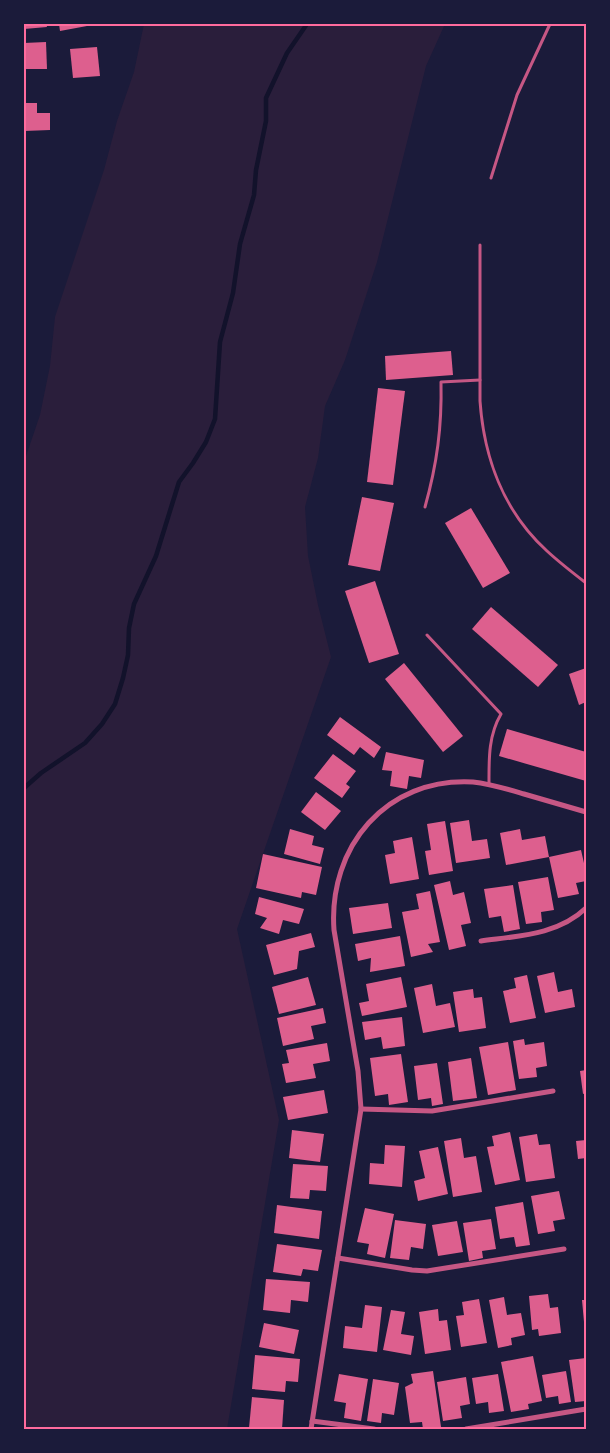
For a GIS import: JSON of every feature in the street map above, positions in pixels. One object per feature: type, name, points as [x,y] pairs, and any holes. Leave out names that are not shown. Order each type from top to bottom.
[{"type":"street","points":[[311,1429],[361,1109],[358,1071],[334,930],[334,899],[341,869],[350,848],[364,829],[380,813],[399,799],[413,792],[443,784],[458,782],[489,784],[586,812]]},
{"type":"street","points":[[481,941],[553,929],[574,918],[586,908]]},
{"type":"street","points":[[361,1109],[437,1110],[553,1091]]},
{"type":"street","points":[[338,1258],[427,1271],[564,1249]]},
{"type":"street","points":[[466,1429],[586,1409]]},
{"type":"street","points":[[312,1420],[374,1429]]},
{"type":"lane","points":[[491,178],[516,95],[550,24]]},
{"type":"lane","points":[[480,245],[482,425],[494,472],[503,494],[530,534],[547,551],[586,583]]},
{"type":"lane","points":[[424,506],[433,476],[439,445],[441,382],[480,380]]},
{"type":"lane","points":[[427,635],[501,714],[490,746],[489,784]]},
{"type":"shaded area","points":[[144,24],[445,24],[426,66],[377,262],[345,360],[325,406],[318,458],[305,507],[308,556],[331,657],[237,929],[279,1120],[227,1429],[24,1429],[24,462],[40,415],[50,366],[55,317],[104,170],[117,121],[134,72]]},
{"type":"building","points":[[24,24],[46,24],[47,27],[24,29]]},
{"type":"building","points":[[59,24],[87,24],[87,26],[60,31]]},
{"type":"building","points":[[46,42],[47,69],[24,69],[24,43]]},
{"type":"building","points":[[97,47],[100,76],[73,78],[70,49]]},
{"type":"building","points":[[24,103],[37,103],[37,113],[50,113],[50,130],[24,131]]},
{"type":"building","points":[[451,351],[453,375],[386,380],[385,356]]},
{"type":"building","points":[[378,388],[405,391],[393,485],[367,482]]},
{"type":"building","points":[[362,497],[394,503],[380,571],[348,565]]},
{"type":"building","points":[[471,508],[510,573],[483,588],[445,523]]},
{"type":"building","points":[[375,581],[399,654],[369,663],[345,591]]},
{"type":"building","points":[[491,607],[558,665],[538,687],[472,629]]},
{"type":"building","points":[[404,663],[463,736],[443,752],[385,679]]},
{"type":"building","points":[[586,668],[586,702],[579,705],[569,674]]},
{"type":"building","points":[[340,717],[381,747],[374,758],[360,747],[354,755],[327,735]]},
{"type":"building","points":[[507,729],[586,752],[586,781],[499,756]]},
{"type":"building","points":[[386,752],[424,760],[421,778],[409,776],[407,789],[390,786],[392,771],[382,770]]},
{"type":"building","points":[[333,754],[356,771],[346,784],[350,787],[342,798],[314,778]]},
{"type":"building","points":[[316,792],[341,811],[325,830],[301,812]]},
{"type":"building","points":[[469,820],[472,841],[487,839],[490,858],[456,863],[450,823]]},
{"type":"building","points":[[445,821],[453,871],[429,875],[425,851],[431,850],[427,824]]},
{"type":"building","points":[[290,829],[314,836],[312,845],[324,848],[320,864],[284,854]]},
{"type":"building","points":[[520,829],[522,840],[545,836],[549,857],[506,865],[500,833]]},
{"type":"building","points":[[412,837],[419,879],[390,884],[385,855],[395,853],[393,841]]},
{"type":"building","points":[[581,850],[586,881],[576,883],[579,894],[558,898],[549,857]]},
{"type":"building","points":[[263,854],[322,867],[316,895],[302,892],[301,898],[256,888]]},
{"type":"building","points":[[548,877],[554,910],[541,912],[542,922],[526,924],[518,882]]},
{"type":"building","points":[[450,881],[453,895],[464,892],[471,923],[461,925],[466,946],[449,950],[434,885]]},
{"type":"building","points":[[513,885],[520,929],[504,932],[501,916],[489,918],[484,889]]},
{"type":"building","points":[[430,891],[440,942],[428,944],[433,952],[411,957],[402,912],[419,909],[416,894]]},
{"type":"building","points":[[259,897],[304,909],[299,924],[283,920],[279,934],[260,928],[267,918],[255,914]]},
{"type":"building","points":[[388,903],[392,928],[353,934],[349,908]]},
{"type":"building","points":[[311,933],[315,947],[299,951],[297,969],[274,975],[266,945]]},
{"type":"building","points":[[400,936],[405,966],[370,972],[371,958],[358,961],[355,944]]},
{"type":"building","points":[[554,972],[558,992],[572,989],[575,1007],[545,1013],[537,976]]},
{"type":"building","points":[[527,975],[536,1018],[510,1023],[503,991],[516,988],[514,978]]},
{"type":"building","points":[[308,977],[316,1005],[279,1014],[272,987]]},
{"type":"building","points":[[401,977],[407,1007],[362,1016],[359,1003],[369,1001],[366,984]]},
{"type":"building","points":[[432,984],[436,1006],[450,1003],[455,1027],[423,1033],[414,988]]},
{"type":"building","points":[[473,989],[474,998],[482,997],[486,1028],[459,1032],[453,992]]},
{"type":"building","points":[[323,1008],[326,1023],[311,1026],[314,1039],[283,1046],[277,1018]]},
{"type":"building","points":[[402,1017],[405,1046],[383,1049],[381,1037],[365,1040],[362,1022]]},
{"type":"building","points":[[524,1039],[525,1045],[544,1042],[547,1066],[536,1068],[537,1077],[519,1079],[513,1041]]},
{"type":"building","points":[[508,1042],[516,1090],[488,1095],[479,1047]]},
{"type":"building","points":[[327,1043],[330,1061],[313,1064],[316,1078],[286,1083],[282,1064],[289,1063],[286,1050]]},
{"type":"building","points":[[401,1054],[408,1102],[389,1105],[388,1094],[375,1096],[370,1058]]},
{"type":"building","points":[[471,1058],[477,1098],[453,1101],[448,1062]]},
{"type":"building","points":[[437,1063],[443,1104],[432,1106],[431,1098],[418,1100],[414,1066]]},
{"type":"building","points":[[586,1070],[586,1093],[583,1094],[580,1071]]},
{"type":"building","points":[[324,1090],[328,1113],[288,1120],[283,1097]]},
{"type":"building","points":[[292,1130],[324,1134],[320,1162],[289,1158]]},
{"type":"building","points":[[510,1132],[520,1180],[495,1185],[487,1147],[494,1146],[492,1136]]},
{"type":"building","points":[[537,1134],[539,1145],[550,1144],[555,1178],[526,1182],[519,1137]]},
{"type":"building","points":[[461,1138],[464,1158],[476,1156],[482,1192],[453,1197],[444,1141]]},
{"type":"building","points":[[586,1140],[586,1158],[578,1159],[576,1141]]},
{"type":"building","points":[[385,1145],[405,1146],[402,1187],[369,1184],[370,1163],[384,1164]]},
{"type":"building","points":[[438,1147],[448,1194],[418,1201],[414,1181],[425,1178],[419,1151]]},
{"type":"building","points":[[293,1164],[328,1166],[326,1191],[310,1190],[309,1199],[290,1198]]},
{"type":"building","points":[[559,1191],[565,1219],[553,1221],[555,1231],[538,1234],[531,1196]]},
{"type":"building","points":[[523,1202],[530,1245],[516,1247],[514,1237],[500,1239],[495,1207]]},
{"type":"building","points":[[277,1205],[322,1211],[319,1239],[274,1233]]},
{"type":"building","points":[[365,1208],[394,1214],[385,1258],[367,1254],[369,1244],[357,1242]]},
{"type":"building","points":[[491,1219],[496,1249],[482,1251],[483,1258],[469,1261],[463,1223]]},
{"type":"building","points":[[395,1220],[426,1224],[423,1249],[411,1247],[409,1260],[390,1258]]},
{"type":"building","points":[[457,1221],[463,1252],[438,1256],[432,1225]]},
{"type":"building","points":[[277,1244],[322,1250],[318,1271],[303,1269],[301,1276],[273,1272]]},
{"type":"building","points":[[266,1279],[310,1282],[308,1302],[291,1300],[290,1313],[263,1310]]},
{"type":"building","points":[[548,1294],[550,1308],[558,1307],[561,1333],[539,1336],[538,1329],[532,1330],[529,1296]]},
{"type":"building","points":[[504,1297],[507,1315],[521,1313],[525,1335],[511,1338],[512,1345],[498,1348],[489,1300]]},
{"type":"building","points":[[479,1299],[487,1343],[461,1347],[456,1316],[464,1315],[462,1302]]},
{"type":"building","points":[[582,1300],[586,1300],[586,1322],[584,1322]]},
{"type":"building","points":[[365,1305],[382,1307],[377,1352],[343,1348],[345,1326],[362,1328]]},
{"type":"building","points":[[438,1309],[439,1321],[447,1320],[451,1350],[425,1354],[419,1312]]},
{"type":"building","points":[[391,1310],[405,1312],[401,1334],[414,1336],[411,1355],[383,1350]]},
{"type":"building","points":[[264,1323],[299,1330],[294,1354],[259,1347]]},
{"type":"building","points":[[255,1355],[300,1359],[298,1382],[286,1381],[285,1392],[252,1389]]},
{"type":"building","points":[[533,1356],[542,1401],[528,1404],[529,1409],[511,1412],[501,1362]]},
{"type":"building","points":[[586,1358],[586,1401],[575,1402],[569,1360]]},
{"type":"building","points":[[433,1371],[441,1427],[423,1429],[422,1422],[410,1423],[405,1387],[413,1383],[411,1374]]},
{"type":"building","points":[[566,1371],[571,1402],[559,1404],[558,1396],[546,1398],[542,1375]]},
{"type":"building","points":[[339,1374],[368,1379],[361,1421],[344,1418],[346,1403],[334,1401]]},
{"type":"building","points":[[498,1374],[504,1411],[489,1413],[488,1402],[476,1404],[472,1378]]},
{"type":"building","points":[[466,1377],[470,1404],[460,1406],[462,1418],[443,1421],[437,1382]]},
{"type":"building","points":[[373,1379],[399,1383],[394,1415],[382,1413],[381,1423],[367,1421]]},
{"type":"building","points":[[252,1397],[284,1400],[282,1429],[249,1428]]},
{"type":"waterway","points":[[24,788],[41,773],[85,743],[102,724],[115,704],[128,655],[129,628],[134,604],[156,556],[179,482],[206,442],[215,419],[220,342],[233,293],[240,244],[254,195],[256,170],[266,121],[266,98],[287,53],[307,24]]}]
